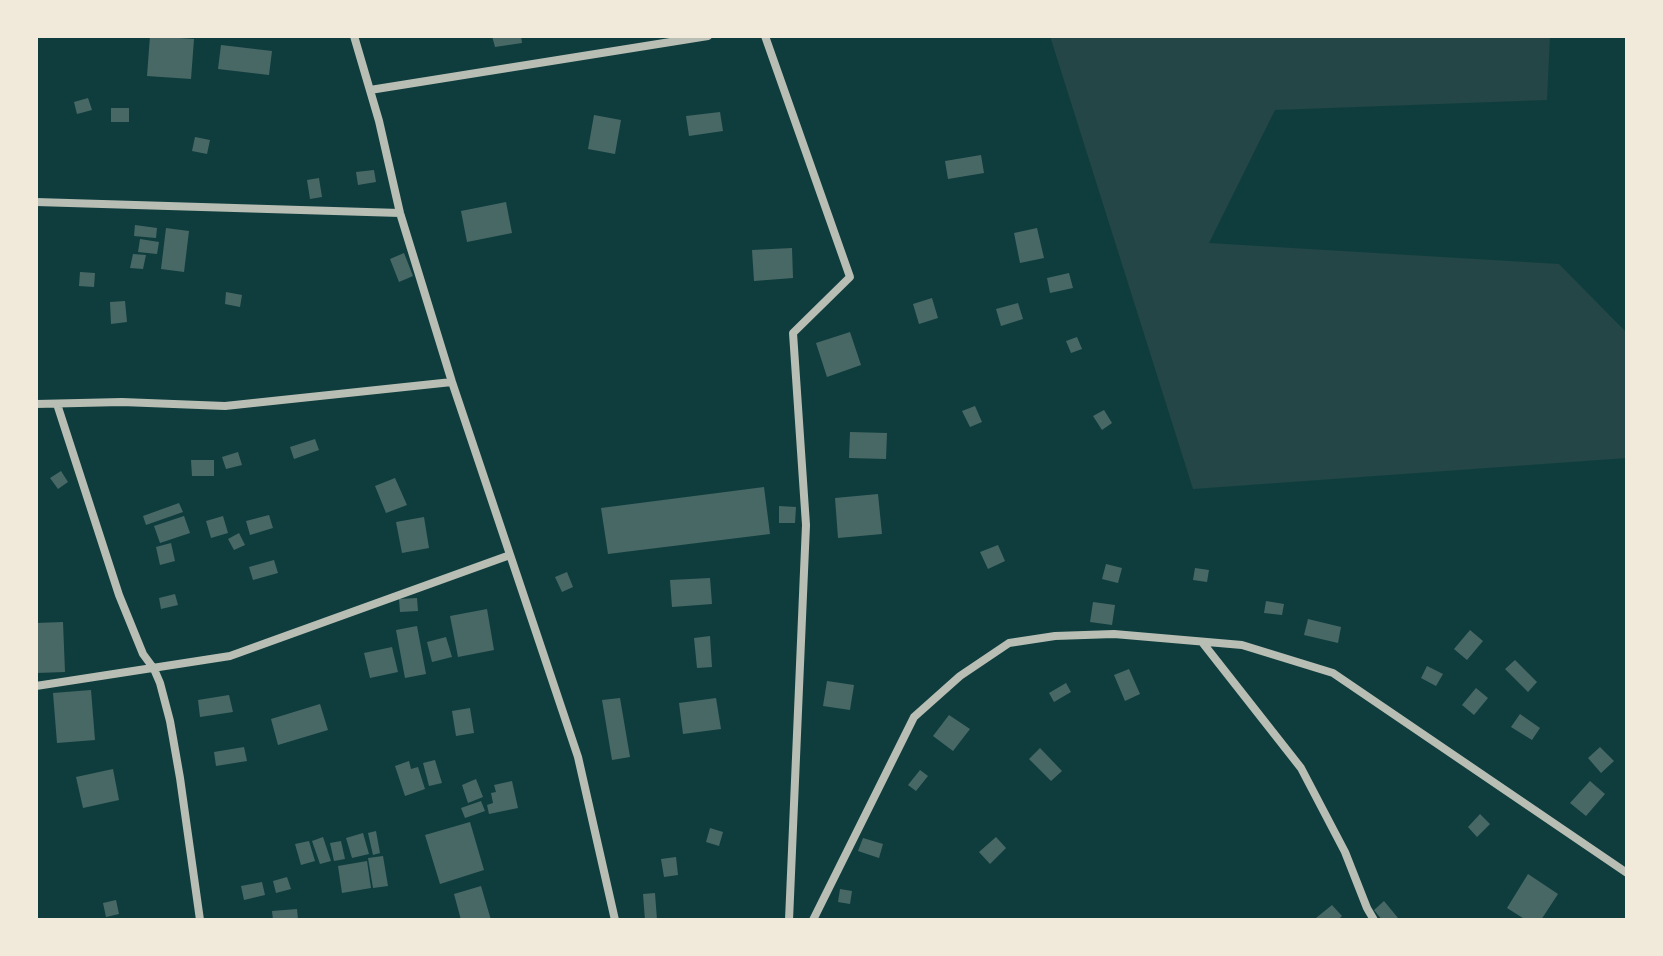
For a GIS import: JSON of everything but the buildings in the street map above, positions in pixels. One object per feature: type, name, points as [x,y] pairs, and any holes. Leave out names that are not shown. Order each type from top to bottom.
[{"type":"street","points":[[354,36],[400,213],[452,382],[578,757],[615,920]]},
{"type":"street","points":[[370,90],[708,36]]},
{"type":"street","points":[[765,36],[850,277],[793,333],[806,525],[789,920]]},
{"type":"street","points":[[36,202],[400,213]]},
{"type":"street","points":[[36,404],[122,402],[225,406],[452,382]]},
{"type":"street","points":[[57,404],[119,595],[143,654],[154,669],[170,721],[200,920]]},
{"type":"street","points":[[36,686],[230,656],[510,555]]},
{"type":"street","points":[[813,920],[914,717],[960,676],[1009,643],[1055,636],[1114,634],[1242,645],[1333,673],[1627,873]]},
{"type":"street","points":[[1202,642],[1301,768],[1345,852],[1374,920]]},
{"type":"shaded area","points":[[1050,36],[1550,36],[1547,100],[1275,110],[1209,243],[1559,264],[1627,333],[1627,458],[1193,489]]}]
